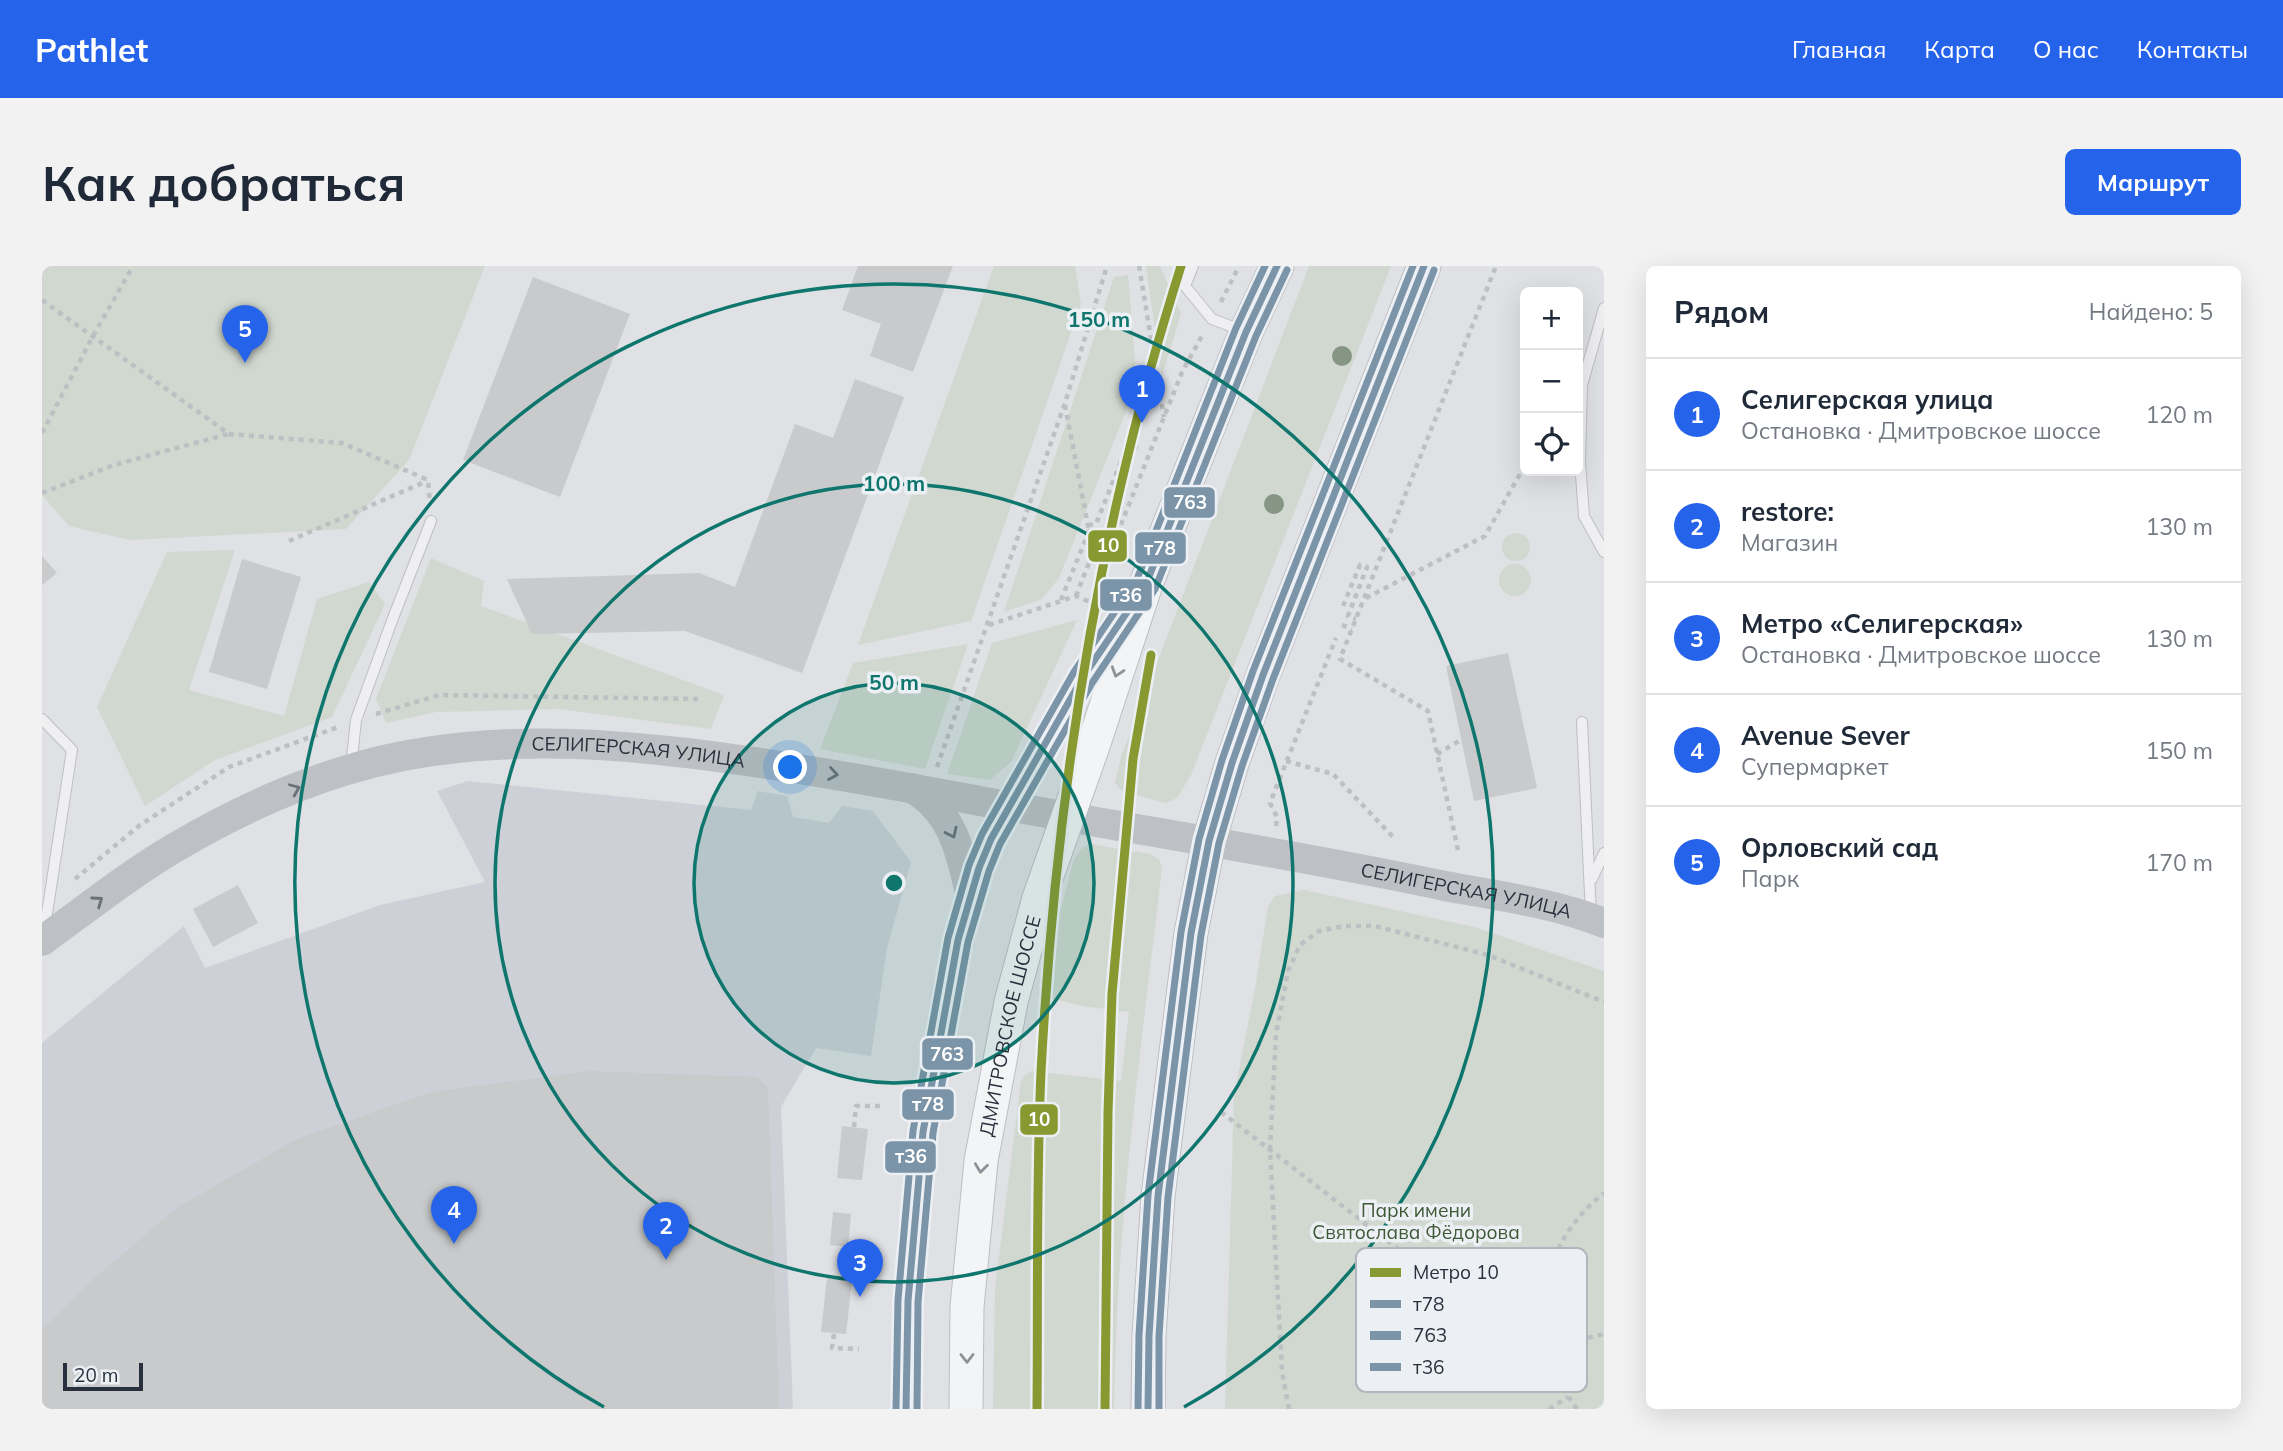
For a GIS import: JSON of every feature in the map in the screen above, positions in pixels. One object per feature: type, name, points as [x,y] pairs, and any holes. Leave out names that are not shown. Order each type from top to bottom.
[{"type":"main road","name":"ДМИТРОВСКОЕ ШОССЕ","points":[[966,1409],[967,1307],[981,1161],[1011,1002],[1039,898],[1146,584],[1246,332],[1277,266]]},
{"type":"main road","points":[[1148,1409],[1149,1336],[1158,1196],[1191,933],[1209,841],[1232,763],[1263,675],[1424,266]]},
{"type":"street","points":[[906,1409],[908,1301],[923,1132],[948,987],[970,896],[991,839],[1009,805],[1083,677],[1146,584]]},
{"type":"street","name":"СЕЛИГЕРСКАЯ УЛИЦА","points":[[43,940],[172,849],[218,823],[304,785],[351,769],[407,757],[468,747],[531,744],[649,747],[922,780],[1009,805],[1417,880],[1538,904],[1597,920]]},
{"type":"street","points":[[922,780],[928,797],[950,827],[964,864],[970,896]]},
{"type":"lane","points":[[1193,266],[1185,286],[1212,319],[1246,332]]},
{"type":"lane","points":[[1604,308],[1582,385],[1580,463],[1584,516],[1604,552]]},
{"type":"lane","points":[[351,769],[356,720],[431,521]]},
{"type":"lane","points":[[42,719],[72,750],[43,940]]},
{"type":"lane","points":[[1582,723],[1585,821],[1597,920]]},
{"type":"lane","points":[[1591,882],[1604,853]]},
{"type":"path","points":[[42,433],[133,266]]},
{"type":"path","points":[[922,780],[988,625],[1065,403],[1107,266]]},
{"type":"path","points":[[1139,266],[1164,418]]},
{"type":"path","points":[[988,625],[1076,596],[1090,601],[1182,372],[1233,283],[1238,266]]},
{"type":"path","points":[[1458,850],[1428,711],[1340,659],[1496,266]]},
{"type":"path","points":[[42,300],[229,434]]},
{"type":"path","points":[[1060,601],[1088,528],[1065,403]]},
{"type":"path","points":[[42,493],[114,465],[229,434],[342,443],[428,480]]},
{"type":"path","points":[[1088,528],[1096,524],[1128,444],[1136,447],[1108,517]]},
{"type":"path","points":[[1364,599],[1485,536],[1520,474]]},
{"type":"path","points":[[428,480],[431,521]]},
{"type":"path","points":[[289,541],[428,480]]},
{"type":"path","points":[[1088,528],[1115,541]]},
{"type":"path","points":[[1076,596],[1094,550]]},
{"type":"path","points":[[1343,606],[1360,565],[1367,567],[1348,616],[1356,619]]},
{"type":"path","points":[[1342,625],[1352,629]]},
{"type":"path","points":[[1278,817],[1270,803],[1336,638]]},
{"type":"path","points":[[1437,754],[1461,740]]},
{"type":"path","points":[[1286,761],[1332,774],[1395,839]]},
{"type":"path","points":[[1289,1409],[1282,1371],[1270,1150],[1276,1034],[1288,971],[1300,945],[1319,931],[1344,926],[1375,926],[1488,955],[1604,1002]]},
{"type":"path","points":[[854,1127],[856,1106],[883,1106]]},
{"type":"path","points":[[1221,1112],[1397,1248]]},
{"type":"path","points":[[1558,1248],[1573,1223],[1604,1193]]},
{"type":"path","points":[[834,1334],[832,1348],[859,1349]]},
{"type":"path","points":[[1566,1392],[1577,1409]]},
{"type":"path","points":[[1549,1409],[1568,1397]]},
{"type":"shaded area","points":[[468,781],[751,810],[758,791],[787,796],[793,817],[829,823],[842,806],[873,811],[911,862],[887,948],[871,1056],[816,1048],[781,1107],[793,1409],[42,1409],[42,1043],[184,926],[205,968],[380,905],[485,882],[437,791]]},
{"type":"green space","points":[[42,266],[485,266],[409,460],[346,529],[130,540],[69,526],[42,495]]},
{"type":"green space","points":[[994,266],[1075,266],[1081,304],[971,621],[858,645]]},
{"type":"green space","points":[[1146,266],[1160,266],[1181,314],[1162,376]]},
{"type":"green space","points":[[1309,266],[1391,266],[1191,775],[1177,798],[1166,803],[1122,791],[1115,783],[1121,757]]},
{"type":"green space","points":[[1128,275],[1137,384],[1059,578],[1042,599],[1004,612],[1114,277]]},
{"type":"green space","points":[[1516,533],[1526,537],[1530,547],[1526,557],[1516,561],[1506,557],[1502,547],[1506,537]]},
{"type":"green space","points":[[235,550],[189,690],[284,716],[317,599],[369,582],[385,604],[332,717],[215,760],[145,806],[97,707],[167,552]]},
{"type":"green space","points":[[431,558],[484,581],[481,606],[724,695],[711,729],[559,709],[436,712],[386,723],[376,699]]},
{"type":"green space","points":[[1515,564],[1526,569],[1531,580],[1526,591],[1515,596],[1504,591],[1499,580],[1504,569]]},
{"type":"green space","points":[[1077,620],[1011,762],[990,780],[947,774],[992,643]]},
{"type":"green space","points":[[968,644],[925,769],[820,749],[853,663]]},
{"type":"green space","points":[[1090,844],[1150,854],[1159,859],[1162,868],[1125,1205],[1119,1273],[1114,1409],[993,1409],[995,1290],[1021,1082],[1025,1075],[1032,1071],[1121,1081],[1129,1012],[1082,1006],[1038,995],[1074,859],[1081,849]]},
{"type":"green space","name":"Парк имени Святослава Фёдорова","points":[[1304,890],[1474,927],[1604,971],[1604,1409],[1225,1409],[1234,1096],[1268,906],[1275,896]]},
{"type":"building","points":[[858,266],[953,266],[913,372],[870,356],[881,324],[842,310]]},
{"type":"building","points":[[533,277],[630,314],[560,497],[463,460]]},
{"type":"building","points":[[855,379],[904,397],[802,673],[685,631],[532,634],[507,579],[699,573],[735,587],[795,424],[833,438]]},
{"type":"building","points":[[42,556],[57,573],[42,585]]},
{"type":"building","points":[[242,559],[301,577],[267,689],[209,672]]},
{"type":"building","points":[[1508,653],[1537,788],[1474,801],[1446,666]]},
{"type":"building","points":[[238,885],[258,923],[213,947],[193,909]]},
{"type":"building","points":[[590,1071],[757,1077],[768,1088],[779,1409],[42,1409],[42,1329],[91,1281],[178,1207],[297,1139],[431,1092]]},
{"type":"building","points":[[842,1126],[868,1129],[862,1180],[837,1178]]},
{"type":"building","points":[[833,1212],[851,1214],[848,1247],[830,1245]]},
{"type":"building","points":[[827,1278],[852,1281],[846,1334],[821,1332]]},
{"type":"metro line","name":"10","points":[[1037,1409],[1041,1072],[1060,837],[1082,681],[1111,527],[1141,404],[1181,266]]},
{"type":"metro line","name":"10","points":[[1105,1409],[1112,994],[1133,759],[1151,655]]},
{"type":"transit line","name":"т36","points":[[896,1409],[898,1300],[913,1131],[948,938],[969,865],[982,834],[1074,672],[1137,579],[1236,328],[1265,266]]},
{"type":"transit line","name":"т78","points":[[906,1409],[908,1301],[923,1132],[958,940],[979,868],[991,839],[1083,677],[1146,584],[1246,332],[1277,266]]},
{"type":"transit line","name":"т36","points":[[1138,1409],[1139,1335],[1148,1195],[1181,932],[1199,839],[1222,760],[1253,671],[1413,266]]},
{"type":"transit line","name":"т78","points":[[1148,1409],[1149,1336],[1158,1196],[1191,933],[1209,841],[1232,763],[1263,675],[1424,266]]},
{"type":"transit line","name":"763","points":[[917,1409],[918,1302],[933,1133],[968,942],[989,871],[1000,844],[1092,683],[1155,589],[1256,336],[1287,270]]},
{"type":"transit line","name":"763","points":[[1159,1409],[1159,1336],[1168,1197],[1201,935],[1219,843],[1242,766],[1273,679],[1434,270]]},
{"type":"place","name":"Орловский сад","points":[[245,363]]},
{"type":"place","name":"Селигерская улица","points":[[1142,423]]},
{"type":"place","name":"Avenue Sever","points":[[454,1244]]},
{"type":"place","name":"restore:","points":[[666,1260]]},
{"type":"place","name":"Метро «Селигерская»","points":[[860,1297]]}]
